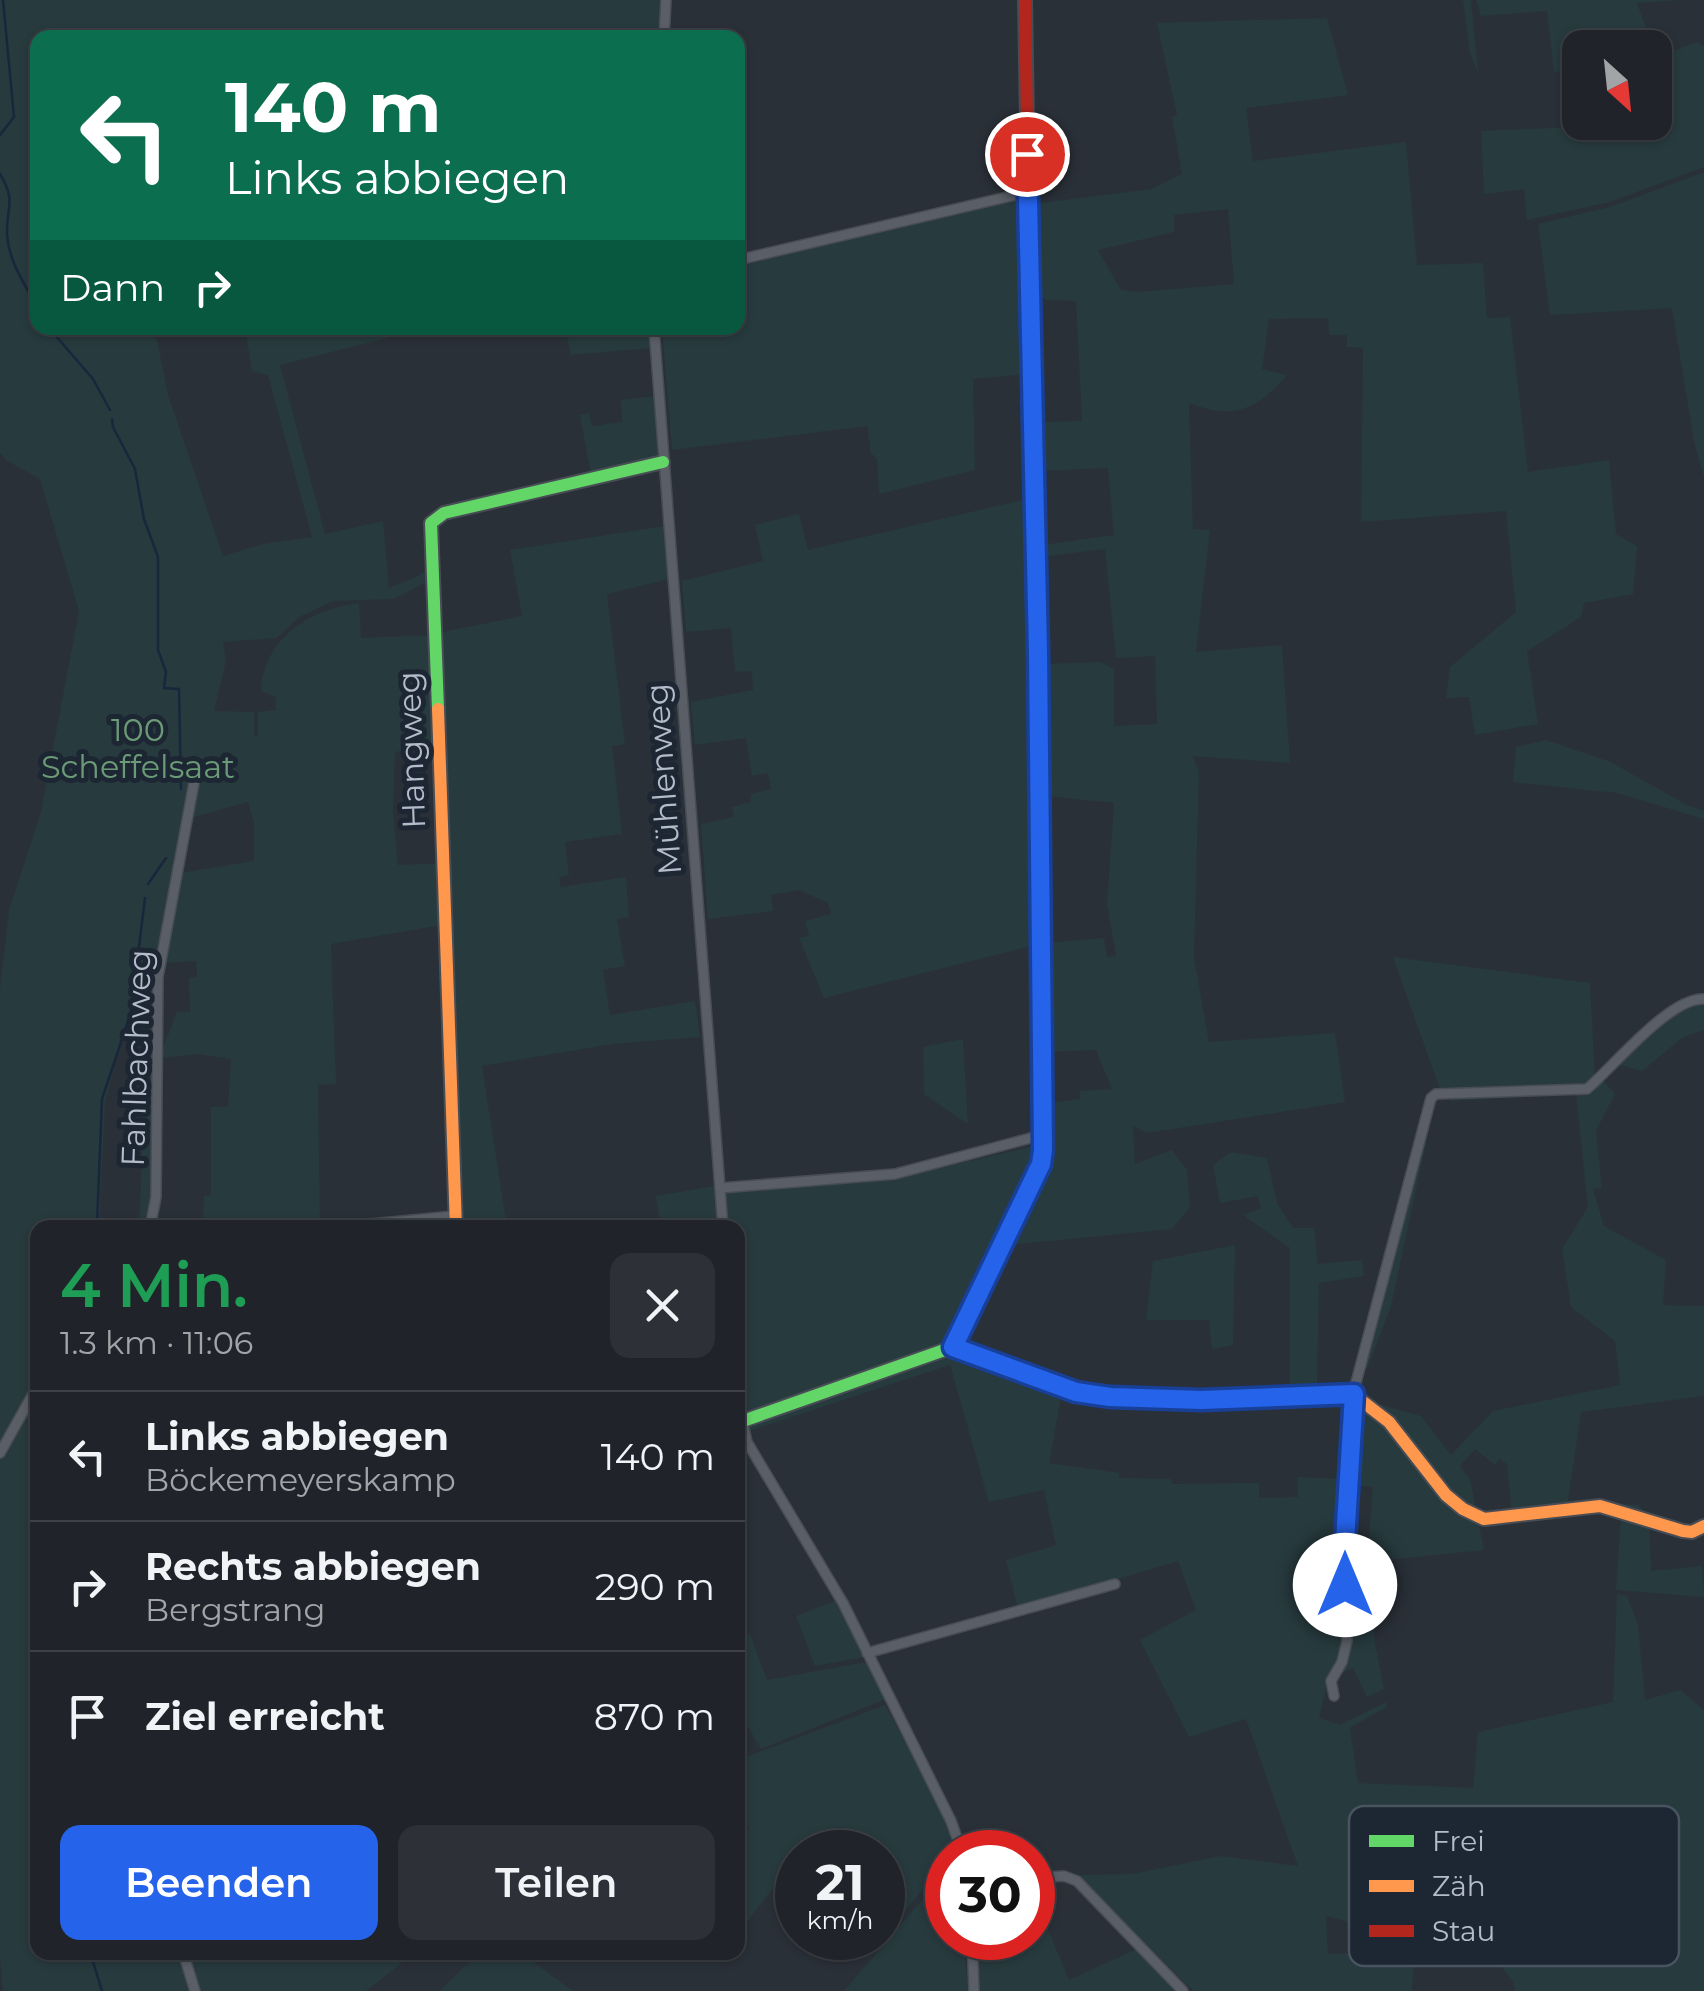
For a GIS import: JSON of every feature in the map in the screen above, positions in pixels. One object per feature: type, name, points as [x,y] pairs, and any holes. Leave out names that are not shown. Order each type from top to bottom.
[{"type":"street","points":[[664,30],[666,0]]},
{"type":"street","points":[[953,1347],[1041,1164],[1038,633],[1025,0]]},
{"type":"street","points":[[745,258],[1028,192]]},
{"type":"street","name":"Mühlenweg","points":[[654,335],[722,1220]]},
{"type":"street","name":"Hangweg","points":[[454,1220],[431,523],[444,514],[663,462]]},
{"type":"street","name":"Fahlbachweg","points":[[152,1220],[156,1198],[158,977],[196,772]]},
{"type":"street","points":[[1334,1696],[1331,1681],[1342,1662],[1347,1641],[1344,1558],[1354,1394],[1431,1098],[1436,1094],[1586,1088],[1676,1007],[1704,998]]},
{"type":"street","points":[[720,1188],[895,1174],[1042,1135]]},
{"type":"street","points":[[745,1420],[953,1347],[1076,1392],[1110,1397],[1202,1400],[1354,1394],[1371,1402],[1390,1419],[1429,1473],[1466,1514],[1484,1519],[1600,1506],[1683,1531],[1692,1532],[1704,1526]]},
{"type":"street","points":[[0,1453],[30,1399]]},
{"type":"street","points":[[745,1449],[842,1603],[954,1830]]},
{"type":"street","points":[[867,1654],[1114,1584]]},
{"type":"street","points":[[1055,1877],[1078,1881],[1183,1991]]},
{"type":"street","points":[[186,1960],[195,1991]]},
{"type":"street","points":[[973,1960],[974,1991]]},
{"type":"green space","name":"100 Scheffelsaat","points":[[0,0],[662,0],[660,30],[30,30],[30,335],[152,335],[157,340],[168,395],[223,556],[263,544],[312,537],[268,375],[252,371],[246,335],[398,335],[280,365],[325,534],[383,521],[389,588],[429,569],[430,580],[394,599],[333,601],[299,617],[277,638],[223,642],[226,661],[214,711],[254,712],[254,735],[258,736],[258,712],[276,710],[276,697],[261,691],[271,656],[293,629],[323,612],[359,603],[361,638],[433,635],[435,745],[395,752],[393,811],[398,865],[444,863],[438,633],[522,616],[510,550],[665,526],[669,579],[607,594],[625,744],[612,746],[622,834],[565,842],[569,875],[559,878],[561,887],[626,877],[629,917],[617,919],[625,966],[603,970],[610,1015],[695,1001],[700,1037],[612,1044],[482,1066],[506,1220],[458,1220],[442,925],[331,944],[336,1084],[318,1085],[320,1220],[203,1220],[204,1196],[211,1195],[211,1107],[228,1107],[231,1059],[198,1054],[159,1058],[177,1012],[190,1012],[189,978],[197,977],[196,961],[162,963],[180,873],[254,861],[254,823],[248,802],[190,818],[156,977],[150,1220],[138,1220],[147,1010],[123,1028],[105,1103],[99,1220],[30,1220],[30,1960],[182,1960],[192,1991],[3,1991],[0,989],[9,910],[41,812],[79,611],[40,479],[0,453]]},
{"type":"green space","points":[[1463,0],[1471,0],[1478,73],[1470,53]]},
{"type":"green space","points":[[1476,0],[1681,0],[1637,3],[1647,30],[1562,30],[1562,72],[1554,72],[1547,11],[1481,16]]},
{"type":"green space","points":[[1327,18],[1348,95],[1246,108],[1253,161],[1406,142],[1417,265],[1483,263],[1487,318],[1510,317],[1528,472],[1609,460],[1616,534],[1637,546],[1633,594],[1584,603],[1581,617],[1527,651],[1538,724],[1475,735],[1469,697],[1446,698],[1450,667],[1516,612],[1506,511],[1361,522],[1363,348],[1347,347],[1347,335],[1329,335],[1328,318],[1269,319],[1262,369],[1287,375],[1254,404],[1219,411],[1189,403],[1193,529],[1210,530],[1196,652],[1282,645],[1290,763],[1192,756],[1199,771],[1194,958],[1209,1042],[1335,1033],[1345,1102],[1147,1133],[1133,1126],[1135,1164],[1172,1150],[1187,1170],[1190,1207],[1172,1229],[999,1246],[955,1350],[1062,1391],[1049,1463],[1119,1473],[1119,1478],[1171,1479],[1172,1484],[1259,1483],[1259,1498],[1298,1497],[1297,1477],[1344,1479],[1342,1565],[1367,1562],[1384,1689],[1367,1697],[1353,1668],[1338,1675],[1345,1640],[1328,1680],[1319,1718],[1340,1725],[1386,1702],[1387,1707],[1350,1728],[1358,1783],[1473,1788],[1478,1732],[1613,1702],[1617,1594],[1627,1596],[1638,1625],[1645,1700],[1680,1690],[1704,1710],[1704,1991],[1515,1991],[1501,1966],[1679,1966],[1679,1806],[1349,1806],[1349,1922],[1326,1916],[1328,1954],[1349,1953],[1349,1966],[1414,1966],[1412,1991],[1193,1991],[1078,1875],[1133,1874],[1220,1856],[1298,1866],[1246,1719],[1189,1737],[1140,1640],[1196,1610],[1178,1561],[1018,1609],[1006,1560],[1056,1545],[1044,1490],[989,1502],[950,1365],[749,1431],[745,1411],[745,1220],[726,1220],[723,1191],[891,1179],[1047,1143],[1047,1103],[1080,1099],[1080,1091],[1112,1089],[1096,1050],[1044,1052],[1045,943],[1104,938],[1107,957],[1116,956],[1107,904],[1114,803],[1046,796],[1042,664],[1101,662],[1114,669],[1114,726],[1157,724],[1155,656],[1116,658],[1105,549],[1042,557],[1042,545],[1114,535],[1108,468],[1040,471],[1040,422],[1082,421],[1076,301],[1046,300],[1035,293],[1031,204],[1152,189],[1182,174],[1172,117],[1177,115],[1157,23]],"holes":[[[1228,209],[1234,284],[1121,290],[1098,250],[1174,232],[1174,215]]]},
{"type":"green space","points":[[1697,42],[1704,46],[1704,167],[1610,202],[1527,220],[1524,189],[1484,194],[1481,131],[1562,127],[1562,140],[1672,140],[1672,51]]},
{"type":"green space","points":[[1704,172],[1704,477],[1695,446],[1672,308],[1550,315],[1538,224],[1610,207]]},
{"type":"green space","points":[[1023,199],[1027,374],[973,379],[975,470],[879,494],[877,459],[871,453],[867,426],[672,450],[663,335],[745,335],[745,264]]},
{"type":"green space","points":[[567,335],[650,335],[651,348],[571,355]]},
{"type":"green space","points":[[655,396],[658,458],[591,474],[580,415],[589,413],[592,426],[622,422],[621,400]]},
{"type":"green space","points":[[1031,498],[1035,945],[824,998],[799,938],[809,936],[805,921],[831,914],[828,903],[799,890],[771,895],[773,911],[708,919],[701,824],[734,817],[732,807],[751,802],[751,794],[771,789],[768,773],[752,776],[746,738],[695,745],[691,702],[753,690],[752,671],[735,672],[731,628],[686,632],[682,581],[763,561],[755,525],[799,514],[808,550]]},
{"type":"green space","points":[[1546,740],[1611,762],[1704,811],[1704,819],[1617,793],[1513,782],[1516,747]]},
{"type":"green space","points":[[1393,957],[1590,983],[1595,1077],[1666,1009],[1678,1000],[1704,995],[1704,1030],[1683,1037],[1642,1071],[1619,1065],[1602,1079],[1615,1094],[1596,1131],[1602,1188],[1593,1189],[1604,1226],[1666,1260],[1663,1305],[1704,1306],[1704,1396],[1581,1412],[1567,1507],[1512,1515],[1507,1464],[1499,1459],[1495,1465],[1475,1449],[1460,1466],[1470,1479],[1484,1550],[1367,1562],[1373,1487],[1349,1484],[1356,1398],[1421,1416],[1451,1455],[1493,1411],[1620,1385],[1615,1341],[1571,1307],[1562,1249],[1588,1207],[1576,1094],[1451,1101],[1444,1096],[1436,1097],[1391,1306],[1367,1369],[1362,1369],[1432,1100],[1440,1089]]},
{"type":"green space","points":[[963,1039],[968,1124],[924,1094],[923,1047]]},
{"type":"green space","points":[[1231,1152],[1267,1158],[1277,1203],[1293,1228],[1314,1228],[1318,1264],[1362,1260],[1364,1276],[1319,1283],[1317,1388],[1290,1390],[1290,1248],[1243,1215],[1261,1208],[1258,1196],[1220,1203],[1213,1165]]},
{"type":"green space","points":[[715,1186],[717,1220],[660,1220],[656,1196]]},
{"type":"green space","points":[[1235,1245],[1233,1345],[1212,1349],[1209,1320],[1146,1320],[1153,1261]]},
{"type":"green space","points":[[1622,1504],[1638,1505],[1649,1517],[1651,1571],[1702,1566],[1704,1597],[1616,1590]]},
{"type":"green space","points":[[835,1601],[864,1657],[815,1666],[796,1616]]},
{"type":"green space","points":[[750,1634],[767,1680],[867,1662],[886,1699],[761,1749],[745,1722],[745,1636]]},
{"type":"green space","points":[[885,1705],[948,1830],[925,1830],[925,1887],[905,1911],[905,1830],[775,1830],[775,1886],[745,1924],[745,1832],[749,1827],[745,1823],[745,1757]]},
{"type":"green space","points":[[925,1897],[925,1960],[966,1960],[968,1991],[844,1991],[871,1960],[905,1960],[905,1920]]},
{"type":"green space","points":[[1055,1946],[1069,1980],[1137,1949],[1180,1991],[979,1991],[977,1960],[1055,1960]]},
{"type":"green space","points":[[188,1960],[406,1960],[366,1991],[198,1991]]},
{"type":"green space","points":[[472,1960],[531,1960],[573,1991],[439,1991]]},
{"type":"waterway","points":[[0,135],[14,117],[3,0]]},
{"type":"waterway","points":[[0,174],[9,198],[7,235],[11,255],[30,294]]},
{"type":"waterway","points":[[55,335],[93,379],[110,410]]},
{"type":"waterway","points":[[112,419],[135,469],[144,519],[158,557],[158,650],[166,672],[164,688],[179,689],[181,789]]},
{"type":"waterway","points":[[148,884],[166,858]]},
{"type":"waterway","points":[[97,1220],[102,1099],[131,1012],[145,898]]},
{"type":"waterway","points":[[92,1960],[102,1991]]},
{"type":"traffic: fast","points":[[438,709],[431,523],[444,513],[663,462]]},
{"type":"traffic: fast","points":[[953,1347],[1041,1164],[1043,1150],[1035,613]]},
{"type":"traffic: fast","points":[[745,1420],[953,1347],[1075,1391],[1110,1397],[1232,1398]]},
{"type":"traffic: slow","points":[[438,709],[456,1220]]},
{"type":"traffic: slow","points":[[1232,1398],[1353,1394],[1389,1422],[1446,1495],[1484,1519],[1600,1506],[1683,1531],[1692,1532],[1704,1526]]},
{"type":"traffic: jam","points":[[1025,0],[1035,613]]},
{"type":"route","points":[[1027,154],[1043,1150],[1041,1164],[953,1347],[1076,1392],[1110,1397],[1202,1400],[1354,1394],[1345,1585]]}]
